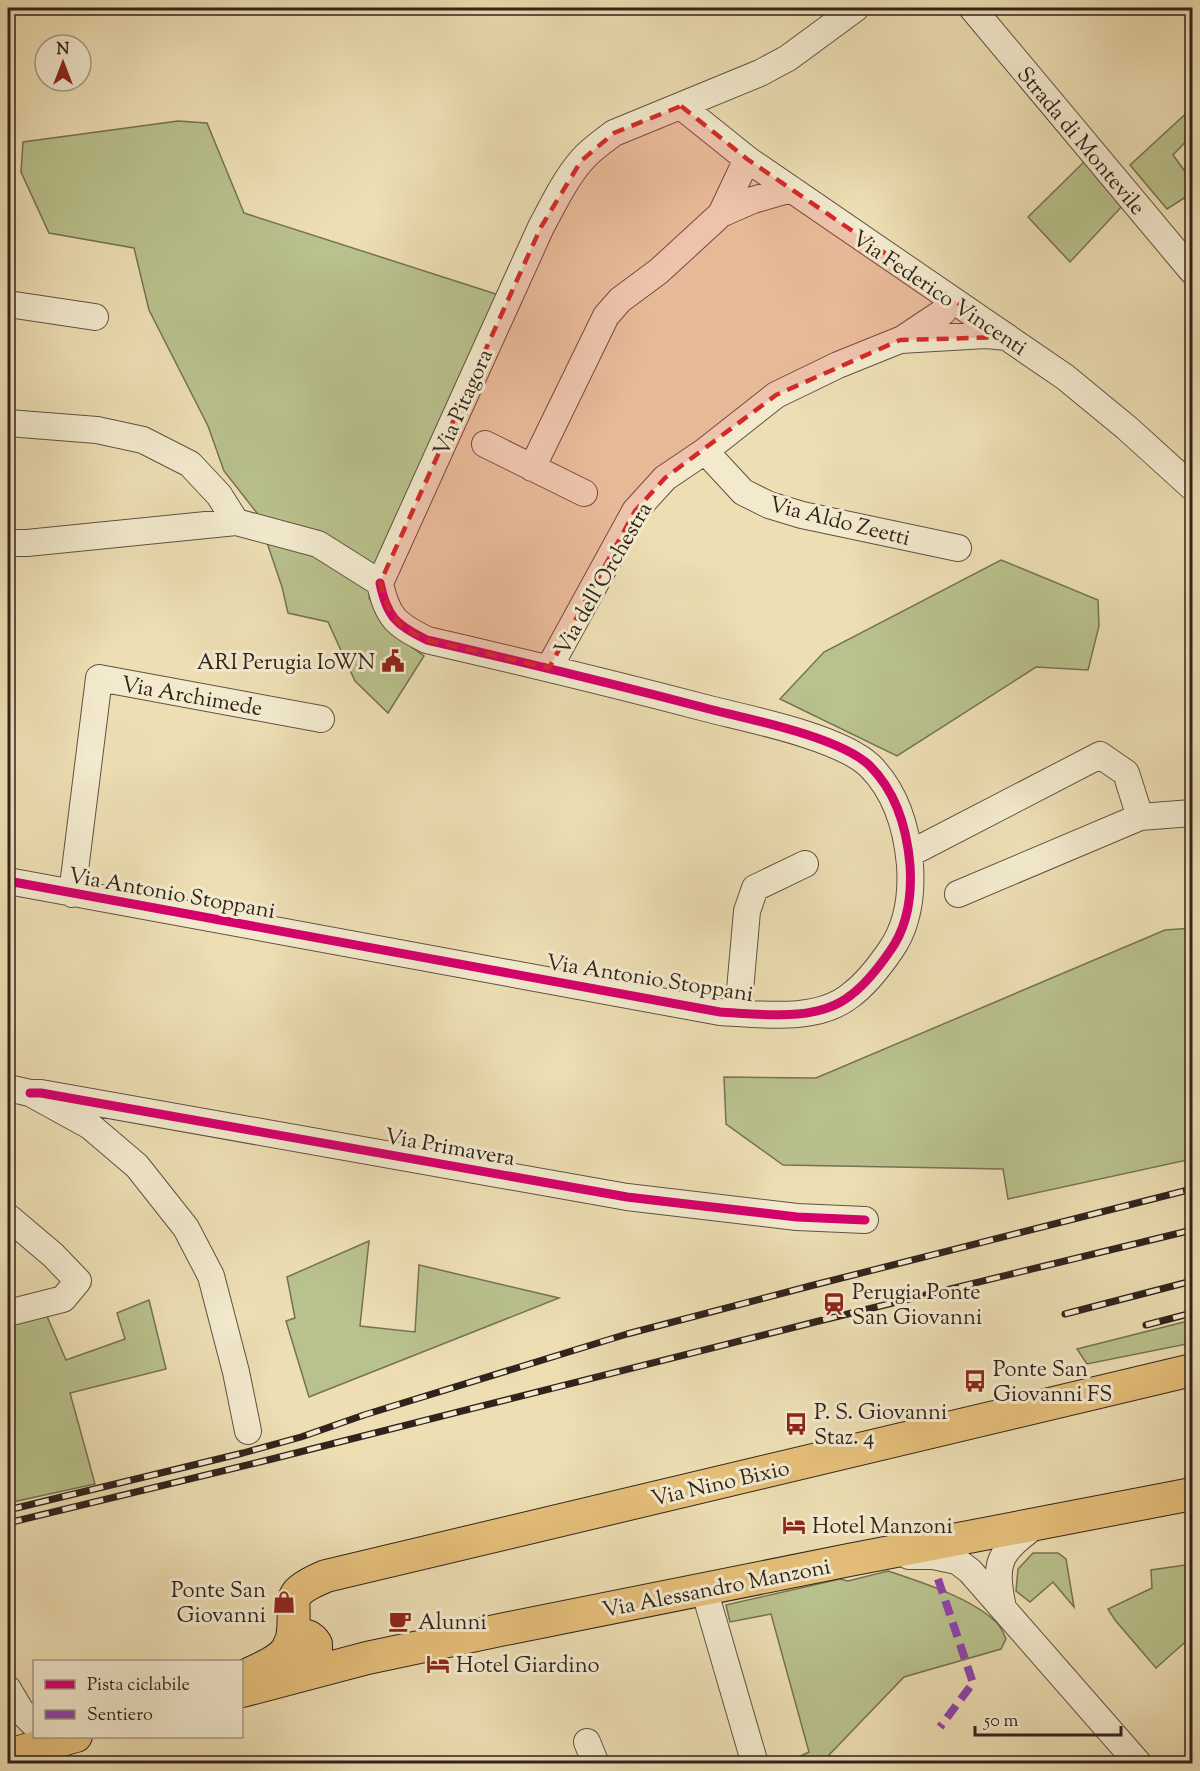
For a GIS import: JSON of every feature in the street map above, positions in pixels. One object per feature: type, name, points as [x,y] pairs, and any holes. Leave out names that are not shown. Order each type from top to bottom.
[{"type":"main road","name":"Via Nino Bixio","points":[[298,1653],[294,1628],[295,1597],[299,1589],[326,1576],[1192,1370]]},
{"type":"main road","name":"Via Alessandro Manzoni","points":[[246,1685],[704,1589],[1192,1494]]},
{"type":"main road","points":[[298,1653],[367,1658]]},
{"type":"main road","name":"Via Alessandro Manzoni","points":[[246,1685],[268,1664],[298,1653]]},
{"type":"main road","points":[[18,1749],[71,1738]]},
{"type":"street","name":"Via Pitagora","points":[[380,583],[541,227],[560,192],[581,161],[614,133],[760,73],[788,58],[856,8]]},
{"type":"street","name":"Strada di Montevile","points":[[972,8],[1192,271]]},
{"type":"street","name":"Via Federico Vincenti","points":[[681,106],[747,159],[1065,377],[1127,428],[1192,487]]},
{"type":"street","points":[[721,214],[747,159]]},
{"type":"street","points":[[532,468],[606,316],[620,300],[659,271],[721,214],[753,200],[791,189]]},
{"type":"street","points":[[900,340],[943,312],[949,299]]},
{"type":"street","points":[[8,304],[95,317]]},
{"type":"street","name":"Via dell'Orchestra","points":[[549,668],[635,511],[665,478],[705,451],[776,395],[838,365],[900,340],[986,336],[1008,338]]},
{"type":"street","points":[[8,423],[97,430],[143,440],[190,464],[219,495],[236,522]]},
{"type":"street","points":[[485,444],[584,493]]},
{"type":"street","name":"Via Aldo Zeetti","points":[[705,451],[743,492],[769,505],[802,515],[958,548]]},
{"type":"street","points":[[8,543],[236,522],[318,544],[380,583]]},
{"type":"street","name":"Via Antonio Stoppani","points":[[8,881],[696,1008],[738,1013],[770,1015],[815,1012],[835,1005],[851,996],[875,972],[896,944],[908,914],[909,854],[905,831],[897,807],[886,787],[869,766],[845,750],[815,738],[755,720],[427,640],[403,628],[390,613],[383,599],[380,583]]},
{"type":"street","name":"Via Archimede","points":[[72,894],[99,678],[321,719]]},
{"type":"street","points":[[909,854],[1100,755],[1126,773],[1140,817]]},
{"type":"street","points":[[958,894],[1140,817],[1192,813]]},
{"type":"street","points":[[738,1013],[747,911],[755,888],[805,864]]},
{"type":"street","points":[[19,1090],[90,1126],[137,1166],[186,1228],[211,1276],[236,1372],[248,1431]]},
{"type":"street","name":"Via Primavera","points":[[19,1090],[627,1197],[797,1216],[865,1220]]},
{"type":"street","points":[[8,1217],[53,1255],[78,1281],[63,1299],[8,1313]]},
{"type":"street","points":[[1003,1608],[998,1584],[1001,1560],[1017,1539],[1037,1524]]},
{"type":"street","points":[[849,1560],[933,1556],[957,1561],[970,1571],[1139,1764]]},
{"type":"street","points":[[704,1589],[755,1764]]},
{"type":"street","points":[[8,1689],[21,1711],[33,1723]]},
{"type":"highlighted area","points":[[681,106],[747,159],[1008,337],[900,340],[776,395],[665,478],[635,511],[549,668],[427,640],[403,628],[390,613],[380,583],[541,227],[581,161],[614,133]]},
{"type":"green space","points":[[1192,108],[1192,135],[1173,155],[1192,181],[1192,193],[1167,209],[1130,165]]},
{"type":"green space","points":[[178,121],[207,123],[244,213],[499,295],[376,570],[369,598],[393,634],[424,656],[388,713],[355,681],[328,622],[288,613],[282,587],[257,513],[224,471],[208,426],[149,310],[134,248],[49,233],[21,172],[23,142]]},
{"type":"green space","points":[[1086,160],[1125,203],[1070,262],[1028,217]]},
{"type":"green space","points":[[1001,560],[1098,600],[1099,626],[1088,670],[1036,667],[897,756],[780,699],[824,652]]},
{"type":"green space","points":[[1192,928],[1192,1159],[1008,1199],[1003,1169],[783,1165],[726,1124],[724,1077],[816,1078],[1165,930]]},
{"type":"green space","points":[[369,1241],[360,1326],[415,1332],[419,1265],[559,1298],[309,1397],[286,1321],[295,1318],[287,1277]]},
{"type":"green space","points":[[149,1300],[166,1369],[70,1393],[95,1484],[8,1503],[8,1324],[46,1314],[66,1360],[125,1339],[117,1313]]},
{"type":"green space","points":[[1192,1320],[1192,1343],[1087,1364],[1077,1349]]},
{"type":"green space","points":[[1033,1553],[1058,1553],[1066,1559],[1074,1607],[1053,1582],[1030,1602],[1016,1591],[1018,1569]]},
{"type":"green space","points":[[1192,1564],[1192,1636],[1156,1668],[1108,1609],[1152,1588],[1151,1570]]},
{"type":"green space","points":[[888,1571],[960,1598],[986,1614],[998,1625],[1006,1639],[1001,1649],[904,1677],[829,1755],[837,1763],[786,1763],[809,1752],[771,1614],[730,1622],[726,1605],[840,1579],[848,1581]]},
{"type":"railway","points":[[8,1510],[301,1437],[364,1415],[627,1334],[1192,1189]]},
{"type":"railway","points":[[8,1523],[1192,1230]]},
{"type":"railway","points":[[1065,1314],[1192,1281]]},
{"type":"railway","points":[[1146,1325],[1192,1313]]},
{"type":"marked path","points":[[938,1579],[973,1683],[940,1727]]},
{"type":"cycle path","points":[[8,881],[720,1012],[788,1015],[822,1010],[851,995],[877,969],[896,941],[905,921],[909,899],[910,865],[899,812],[887,788],[870,766],[839,747],[796,731],[427,640],[408,630],[395,619],[386,605],[380,583]]},
{"type":"cycle path","points":[[30,1093],[41,1093],[627,1197],[797,1217],[865,1220]]},
{"type":"place","name":"ARI Perugia I0WN","points":[[393,661]]},
{"type":"place","name":"Perugia Ponte San Giovanni","points":[[834,1304]]},
{"type":"place","name":"Ponte San Giovanni FS","points":[[975,1381]]},
{"type":"place","name":"P. S. Giovanni Staz. 4","points":[[796,1424]]},
{"type":"place","name":"Hotel Manzoni","points":[[794,1525]]},
{"type":"place","name":"Ponte San Giovanni","points":[[284,1602]]},
{"type":"place","name":"Alunni","points":[[400,1621]]},
{"type":"place","name":"Hotel Giardino","points":[[438,1664]]}]
